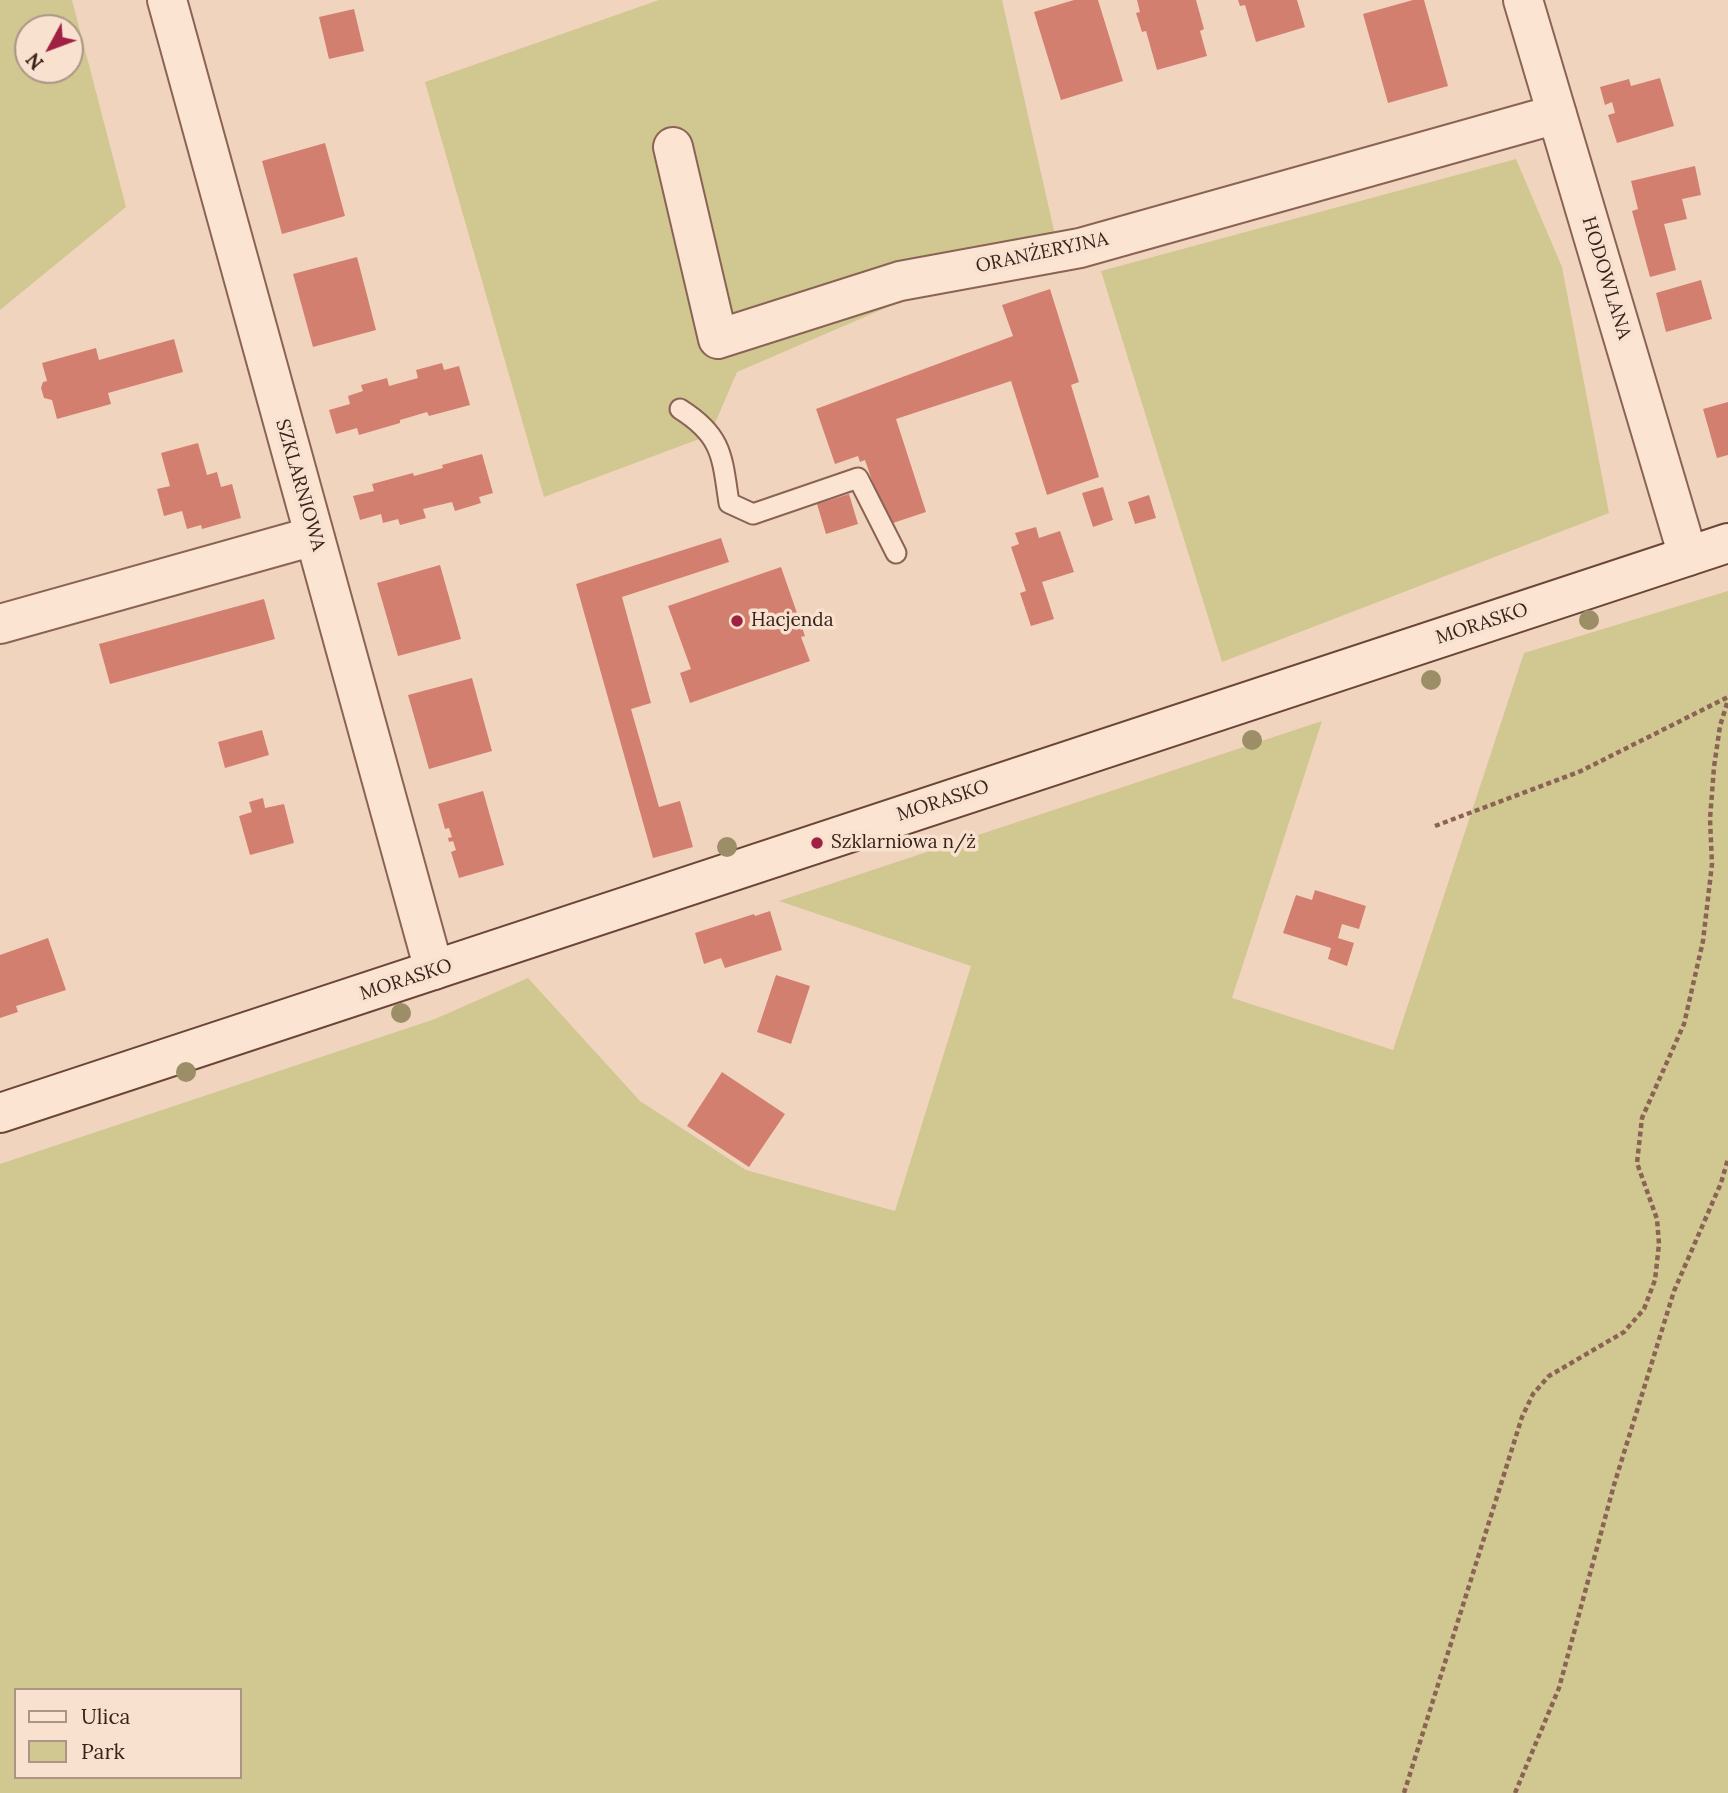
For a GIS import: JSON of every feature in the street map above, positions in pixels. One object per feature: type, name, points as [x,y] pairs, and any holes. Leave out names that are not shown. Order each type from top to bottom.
[{"type":"street","name":"SZKLARNIOWA","points":[[167,0],[434,970]]},
{"type":"street","name":"HODOWLANA","points":[[1523,0],[1688,556]]},
{"type":"street","name":"ORANŻERYJNA","points":[[673,147],[718,339],[900,281],[1080,248],[1557,114]]},
{"type":"street","points":[[0,624],[313,536]]},
{"type":"street","name":"MORASKO","points":[[0,1113],[1728,543]]},
{"type":"lane","points":[[680,409],[695,418],[721,451],[729,503],[753,514],[858,478],[895,553]]},
{"type":"path","points":[[1435,826],[1581,771],[1728,698]]},
{"type":"path","points":[[1404,1793],[1522,1417],[1533,1394],[1549,1376],[1624,1332],[1644,1309],[1655,1280],[1659,1244],[1657,1219],[1637,1163],[1642,1118],[1684,1024],[1703,941],[1713,864],[1710,819],[1714,767],[1720,726],[1728,698]]},
{"type":"path","points":[[1515,1793],[1559,1688],[1614,1485],[1674,1291],[1721,1183],[1728,1159]]},
{"type":"green space","points":[[0,0],[72,0],[76,14],[14,14],[14,84],[84,84],[84,46],[126,207],[0,310]]},
{"type":"green space","points":[[659,0],[1002,0],[1055,235],[737,372],[710,435],[544,497],[425,82]]},
{"type":"green space","points":[[1516,159],[1562,267],[1609,513],[1222,662],[1101,271]]},
{"type":"green space","points":[[1728,591],[1728,1793],[0,1793],[0,1164],[435,1019],[528,978],[640,1101],[746,1170],[895,1211],[971,966],[779,901],[1322,721],[1232,998],[1393,1050],[1524,653]]},
{"type":"building","points":[[1074,0],[1098,0],[1123,81],[1061,100],[1034,12]]},
{"type":"building","points":[[1137,0],[1196,0],[1204,29],[1200,31],[1207,56],[1157,70],[1146,31],[1142,32],[1136,13],[1140,12]]},
{"type":"building","points":[[1238,0],[1297,0],[1305,27],[1256,42],[1245,5],[1240,6]]},
{"type":"building","points":[[1413,0],[1424,0],[1448,86],[1388,103],[1363,14]]},
{"type":"building","points":[[354,9],[364,51],[329,59],[319,17]]},
{"type":"building","points":[[1660,78],[1674,126],[1617,143],[1608,115],[1615,113],[1612,102],[1605,105],[1600,87],[1629,79],[1631,86]]},
{"type":"building","points":[[325,143],[345,216],[282,234],[262,161]]},
{"type":"building","points":[[1695,166],[1701,195],[1682,199],[1687,219],[1664,224],[1676,270],[1650,277],[1632,211],[1638,209],[1631,181]]},
{"type":"building","points":[[357,257],[376,330],[313,347],[293,274]]},
{"type":"building","points":[[1701,280],[1712,319],[1666,332],[1656,293]]},
{"type":"building","points":[[1050,289],[1079,382],[1071,385],[1099,477],[1047,495],[1011,381],[896,419],[926,512],[887,525],[865,460],[860,462],[858,456],[835,464],[816,409],[1013,336],[1002,305]]},
{"type":"building","points":[[174,339],[183,372],[108,393],[111,404],[57,419],[52,400],[44,398],[41,388],[43,382],[47,381],[42,363],[96,348],[99,360]]},
{"type":"building","points":[[442,363],[444,370],[459,366],[470,405],[429,416],[427,412],[359,435],[357,428],[336,434],[329,410],[350,404],[348,396],[363,391],[361,385],[387,378],[389,386],[418,378],[416,370]]},
{"type":"building","points":[[1728,402],[1728,455],[1717,458],[1703,409]]},
{"type":"building","points":[[198,443],[207,475],[217,472],[221,487],[232,484],[241,518],[202,529],[201,525],[187,529],[182,511],[164,516],[157,489],[170,486],[161,453]]},
{"type":"building","points":[[482,454],[493,493],[479,497],[481,503],[455,511],[452,502],[423,509],[426,518],[400,525],[398,519],[383,523],[381,514],[360,520],[353,496],[374,491],[372,484],[413,473],[414,476]]},
{"type":"building","points":[[1103,487],[1113,520],[1093,527],[1082,493]]},
{"type":"building","points":[[849,494],[858,524],[826,534],[817,504]]},
{"type":"building","points":[[1149,495],[1156,518],[1135,524],[1128,502]]},
{"type":"building","points":[[1036,527],[1039,538],[1060,531],[1074,572],[1042,582],[1054,619],[1031,626],[1020,593],[1026,591],[1011,547],[1019,544],[1015,533]]},
{"type":"building","points":[[721,538],[729,562],[622,597],[651,703],[631,709],[659,807],[680,801],[693,847],[653,858],[576,584]]},
{"type":"building","points":[[440,565],[461,639],[398,656],[377,583]]},
{"type":"building","name":"Hacjenda","points":[[781,567],[805,636],[801,637],[810,661],[690,703],[680,673],[691,669],[668,606]]},
{"type":"building","points":[[264,599],[275,639],[110,684],[99,644]]},
{"type":"building","points":[[472,678],[492,751],[429,769],[408,695]]},
{"type":"building","points":[[262,730],[269,755],[225,768],[218,742]]},
{"type":"building","points":[[483,791],[504,865],[459,878],[451,852],[456,850],[453,841],[449,842],[448,838],[452,837],[449,828],[445,829],[438,804]]},
{"type":"building","points":[[263,798],[265,808],[284,804],[294,843],[250,855],[239,816],[252,812],[249,802]]},
{"type":"building","points":[[1315,890],[1366,906],[1359,929],[1342,924],[1338,938],[1354,943],[1347,966],[1328,959],[1331,948],[1283,933],[1296,895],[1312,900]]},
{"type":"building","points":[[770,911],[782,950],[725,968],[721,958],[704,964],[695,933]]},
{"type":"building","points":[[48,938],[66,990],[16,1006],[18,1012],[0,1018],[0,955]]},
{"type":"building","points":[[776,975],[810,986],[791,1044],[757,1032]]},
{"type":"building","points":[[722,1072],[785,1114],[749,1167],[687,1126]]},
{"type":"place","name":"Hacjenda","points":[[737,621]]},
{"type":"place","name":"Szklarniowa n/ż","points":[[817,843]]}]
